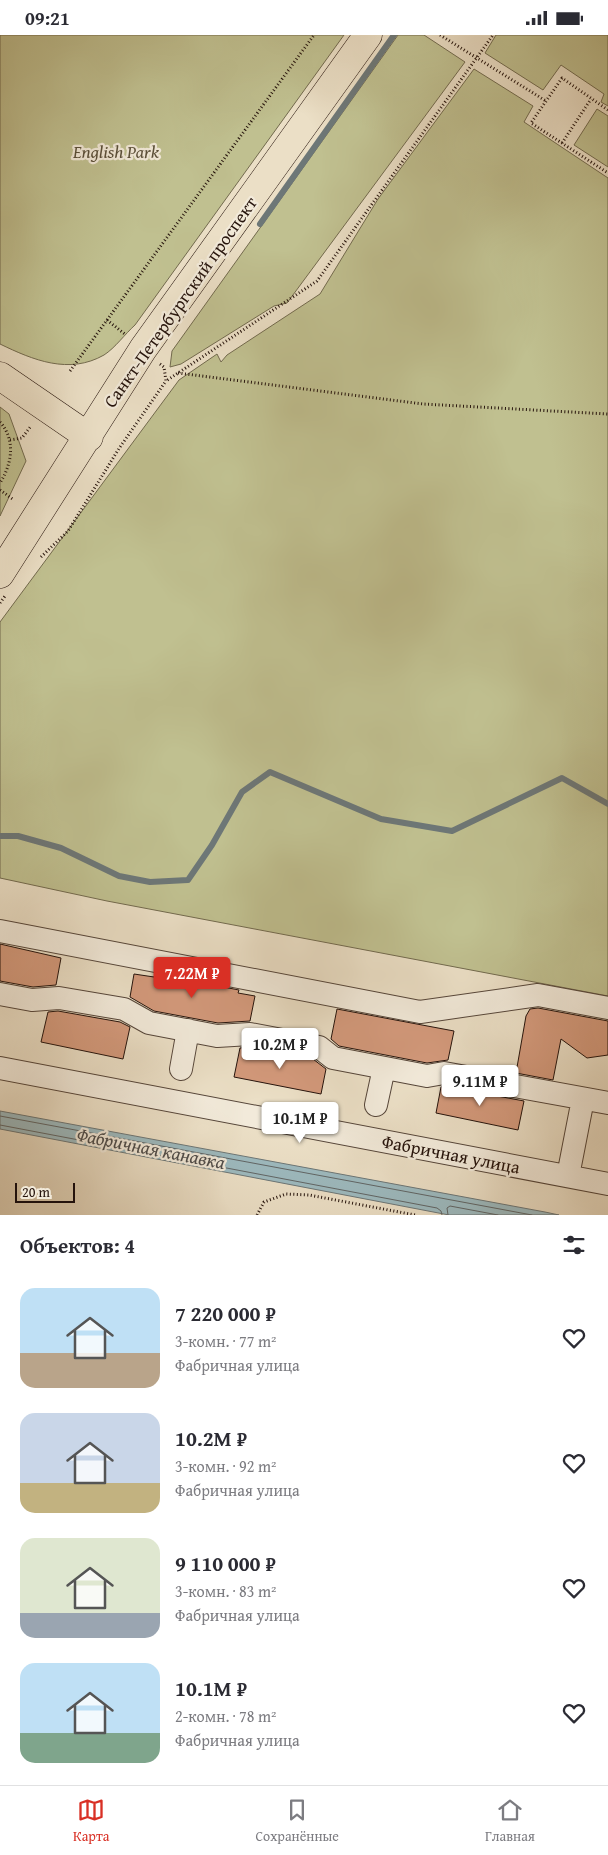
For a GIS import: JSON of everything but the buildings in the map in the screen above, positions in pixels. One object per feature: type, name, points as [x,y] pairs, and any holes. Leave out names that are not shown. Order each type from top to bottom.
[{"type":"main road","name":"Санкт-Петербургский проспект","points":[[4,583],[143,349],[368,35]]},
{"type":"main road","points":[[0,376],[89,437]]},
{"type":"street","points":[[0,931],[420,1012],[538,995],[608,1008]]},
{"type":"street","points":[[0,995],[32,1000],[59,998],[124,1009],[149,1023],[218,1036],[250,1034],[319,1047],[333,1058],[384,1068],[427,1076],[444,1073],[608,1103]]},
{"type":"street","points":[[181,1069],[188,1030]]},
{"type":"street","name":"Фабричная улица","points":[[0,1068],[608,1184]]},
{"type":"street","points":[[376,1105],[384,1068]]},
{"type":"street","points":[[568,1176],[583,1099]]},
{"type":"path","points":[[70,371],[314,35]]},
{"type":"path","points":[[440,35],[546,101]]},
{"type":"path","points":[[36,562],[68,531],[120,447],[166,381],[317,281],[493,35]]},
{"type":"path","points":[[608,110],[562,78],[531,123],[608,173]]},
{"type":"path","points":[[562,143],[591,99]]},
{"type":"path","points":[[107,320],[128,337]]},
{"type":"path","points":[[164,367],[166,381]]},
{"type":"path","points":[[178,373],[423,404],[608,414]]},
{"type":"path","points":[[0,422],[10,440],[11,456],[0,483]]},
{"type":"path","points":[[10,440],[22,438],[33,422]]},
{"type":"path","points":[[0,490],[14,500]]},
{"type":"path","points":[[0,603],[4,583]]},
{"type":"path","points":[[257,1215],[264,1201],[286,1194],[310,1195],[415,1215]]},
{"type":"green space","name":"English Park","points":[[0,35],[344,35],[135,325],[104,355],[91,361],[64,365],[38,360],[0,344]]},
{"type":"green space","points":[[398,35],[424,35],[465,62],[287,303],[274,306],[181,364],[170,367],[172,351]]},
{"type":"green space","points":[[496,35],[608,35],[608,106],[601,102],[604,94],[561,65],[543,90],[485,53]]},
{"type":"green space","points":[[474,69],[533,106],[524,122],[608,178],[608,996],[107,901],[0,878],[0,622],[179,380],[217,354],[221,362],[227,355],[320,294],[378,199]]},
{"type":"green space","points":[[597,109],[608,116],[608,167],[574,145]]},
{"type":"green space","points":[[0,407],[9,414],[26,461],[0,516]]},
{"type":"water","name":"Фабричная канавка","points":[[0,1111],[559,1215],[449,1215],[0,1129]]},
{"type":"waterway","points":[[260,224],[394,35]]},
{"type":"waterway","points":[[0,836],[18,836],[61,848],[119,876],[150,882],[188,880],[212,845],[242,792],[270,772],[381,819],[452,831],[562,778],[608,804]]}]
